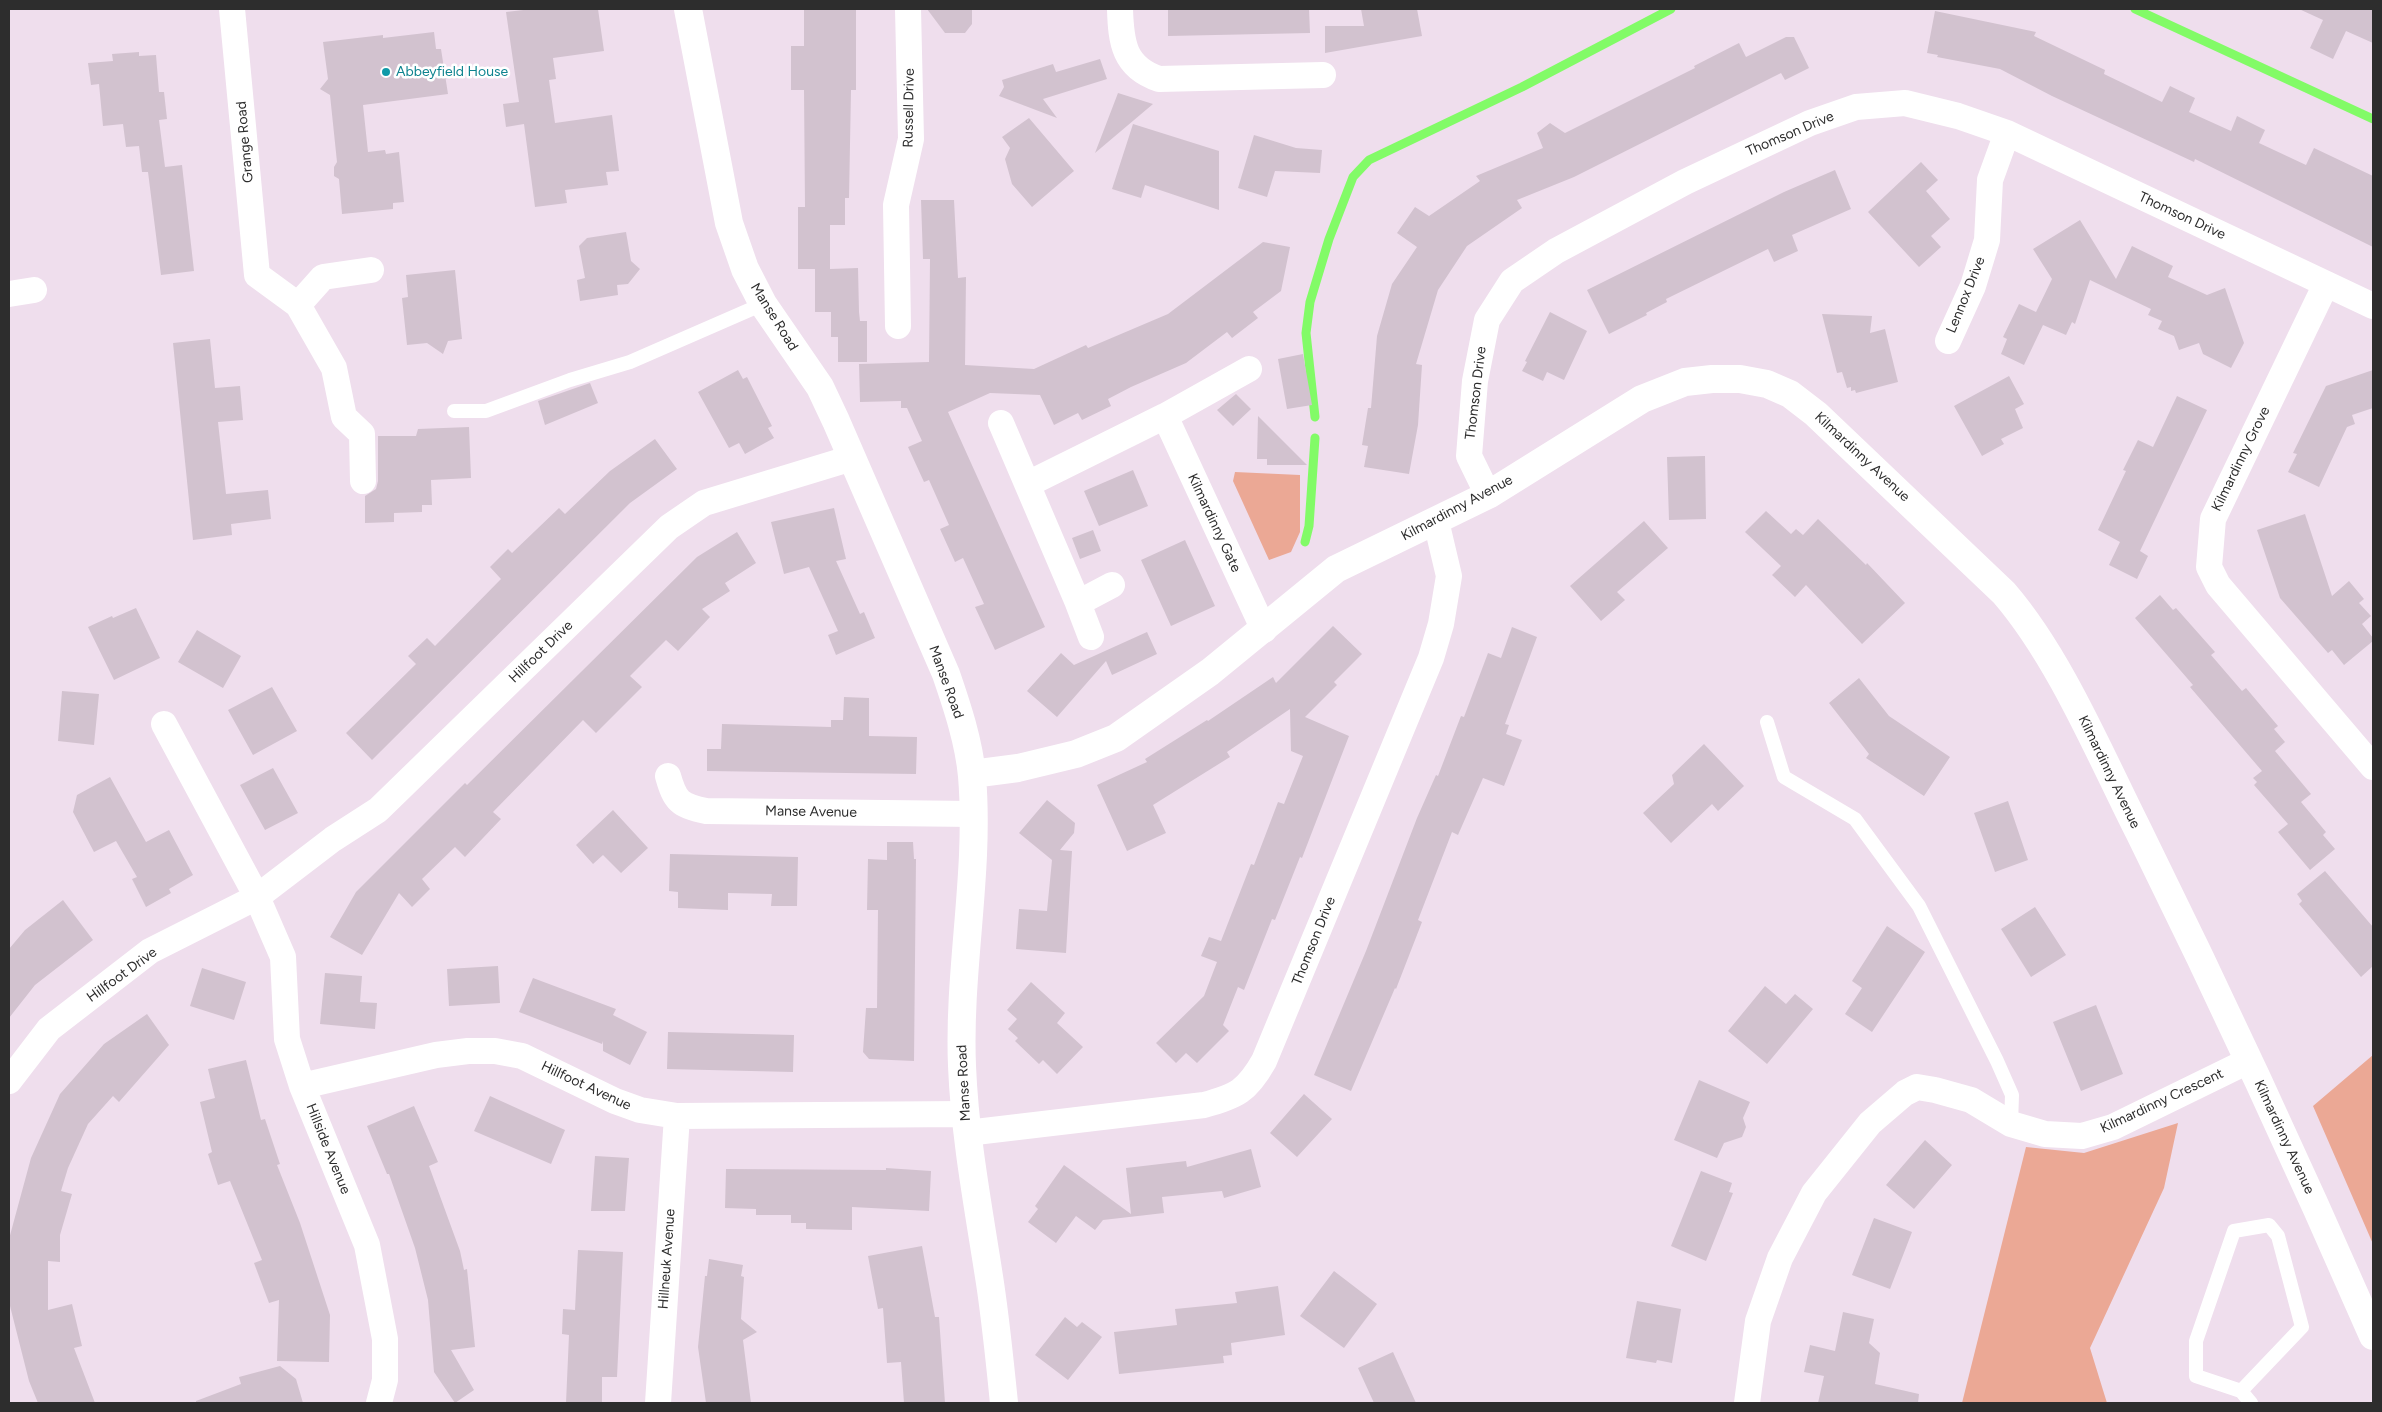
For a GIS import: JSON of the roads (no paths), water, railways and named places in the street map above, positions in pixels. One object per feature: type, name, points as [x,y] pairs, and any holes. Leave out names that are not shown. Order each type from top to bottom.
[{"type":"street","name":"Grange Road","points":[[232,9],[257,275],[298,305]]},
{"type":"street","name":"Manse Road","points":[[688,9],[729,223],[745,269],[763,304],[820,387],[946,674],[958,708],[972,774],[974,814],[973,860],[961,1019],[966,1124],[991,1286],[1004,1403]]},
{"type":"street","name":"Russell Drive","points":[[898,326],[896,205],[911,139],[908,9]]},
{"type":"street","points":[[1120,9],[1121,37],[1128,57],[1143,73],[1159,79],[1323,75]]},
{"type":"street","name":"Thomson Drive","points":[[1488,494],[1469,456],[1475,380],[1487,320],[1512,280],[1556,251],[1685,182],[1810,123],[1856,108],[1905,103],[1958,116],[2007,133],[2373,306]]},
{"type":"street","name":"Lennox Drive","points":[[1948,341],[1973,286],[1987,240],[1990,180],[2007,133]]},
{"type":"street","points":[[363,481],[362,434],[344,417],[334,368],[298,305],[323,277],[371,270]]},
{"type":"street","name":"Kilmardinny Grove","points":[[2326,284],[2212,519],[2209,567],[2218,585],[2373,767]]},
{"type":"street","points":[[1028,484],[1165,416],[1249,369]]},
{"type":"street","name":"Kilmardinny Avenue","points":[[972,774],[1018,768],[1076,754],[1116,738],[1210,672],[1264,630],[1336,569],[1488,494],[1642,399],[1685,382],[1712,379],[1740,379],[1767,384],[1790,394],[1816,414],[2004,593],[2024,616],[2074,702],[2194,945],[2303,1176],[2373,1336]]},
{"type":"street","name":"Kilmardinny Gate","points":[[1165,416],[1264,630]]},
{"type":"street","points":[[1001,423],[1091,636]]},
{"type":"street","name":"Hillfoot Drive","points":[[9,1081],[49,1029],[150,951],[257,897],[334,839],[378,810],[669,527],[704,503],[852,458]]},
{"type":"street","name":"Thomson Drive","points":[[966,1124],[1204,1105],[1230,1098],[1251,1083],[1264,1061],[1431,658],[1441,624],[1449,576],[1436,521]]},
{"type":"street","points":[[1078,603],[1112,585]]},
{"type":"street","points":[[164,724],[257,897]]},
{"type":"street","name":"Manse Avenue","points":[[668,776],[673,795],[682,804],[706,811],[974,814]]},
{"type":"street","name":"Hillside Avenue","points":[[257,897],[283,957],[287,1039],[302,1086],[367,1245],[385,1339],[385,1380],[379,1403]]},
{"type":"street","name":"Hillfoot Avenue","points":[[302,1086],[436,1055],[468,1051],[495,1051],[522,1056],[615,1101],[640,1110],[677,1116],[966,1124]]},
{"type":"street","name":"Kilmardinny Crescent","points":[[1747,1403],[1758,1321],[1780,1258],[1814,1193],[1870,1123],[1905,1093],[1917,1087],[1971,1100],[2011,1124],[2045,1134],[2082,1136],[2113,1127],[2248,1061]]},
{"type":"street","name":"Hillneuk Avenue","points":[[658,1403],[677,1116]]},
{"type":"lane","points":[[454,411],[486,411],[570,380],[630,362],[763,304]]},
{"type":"lane","points":[[1767,722],[1784,777],[1855,819],[1919,906],[1997,1061],[2012,1095],[2011,1124]]},
{"type":"lane","points":[[2241,1391],[2302,1327],[2278,1236],[2269,1225],[2234,1231],[2196,1340],[2196,1376],[2241,1391],[2251,1403]]},
{"type":"waterway","points":[[1315,417],[1306,333],[1310,302],[1329,239],[1353,177],[1369,160],[1522,87],[1671,9]]},
{"type":"waterway","points":[[2135,9],[2373,119]]},
{"type":"waterway","points":[[1305,542],[1309,526],[1315,438]]},
{"type":"place","name":"Abbeyfield House","points":[[386,72]]}]
